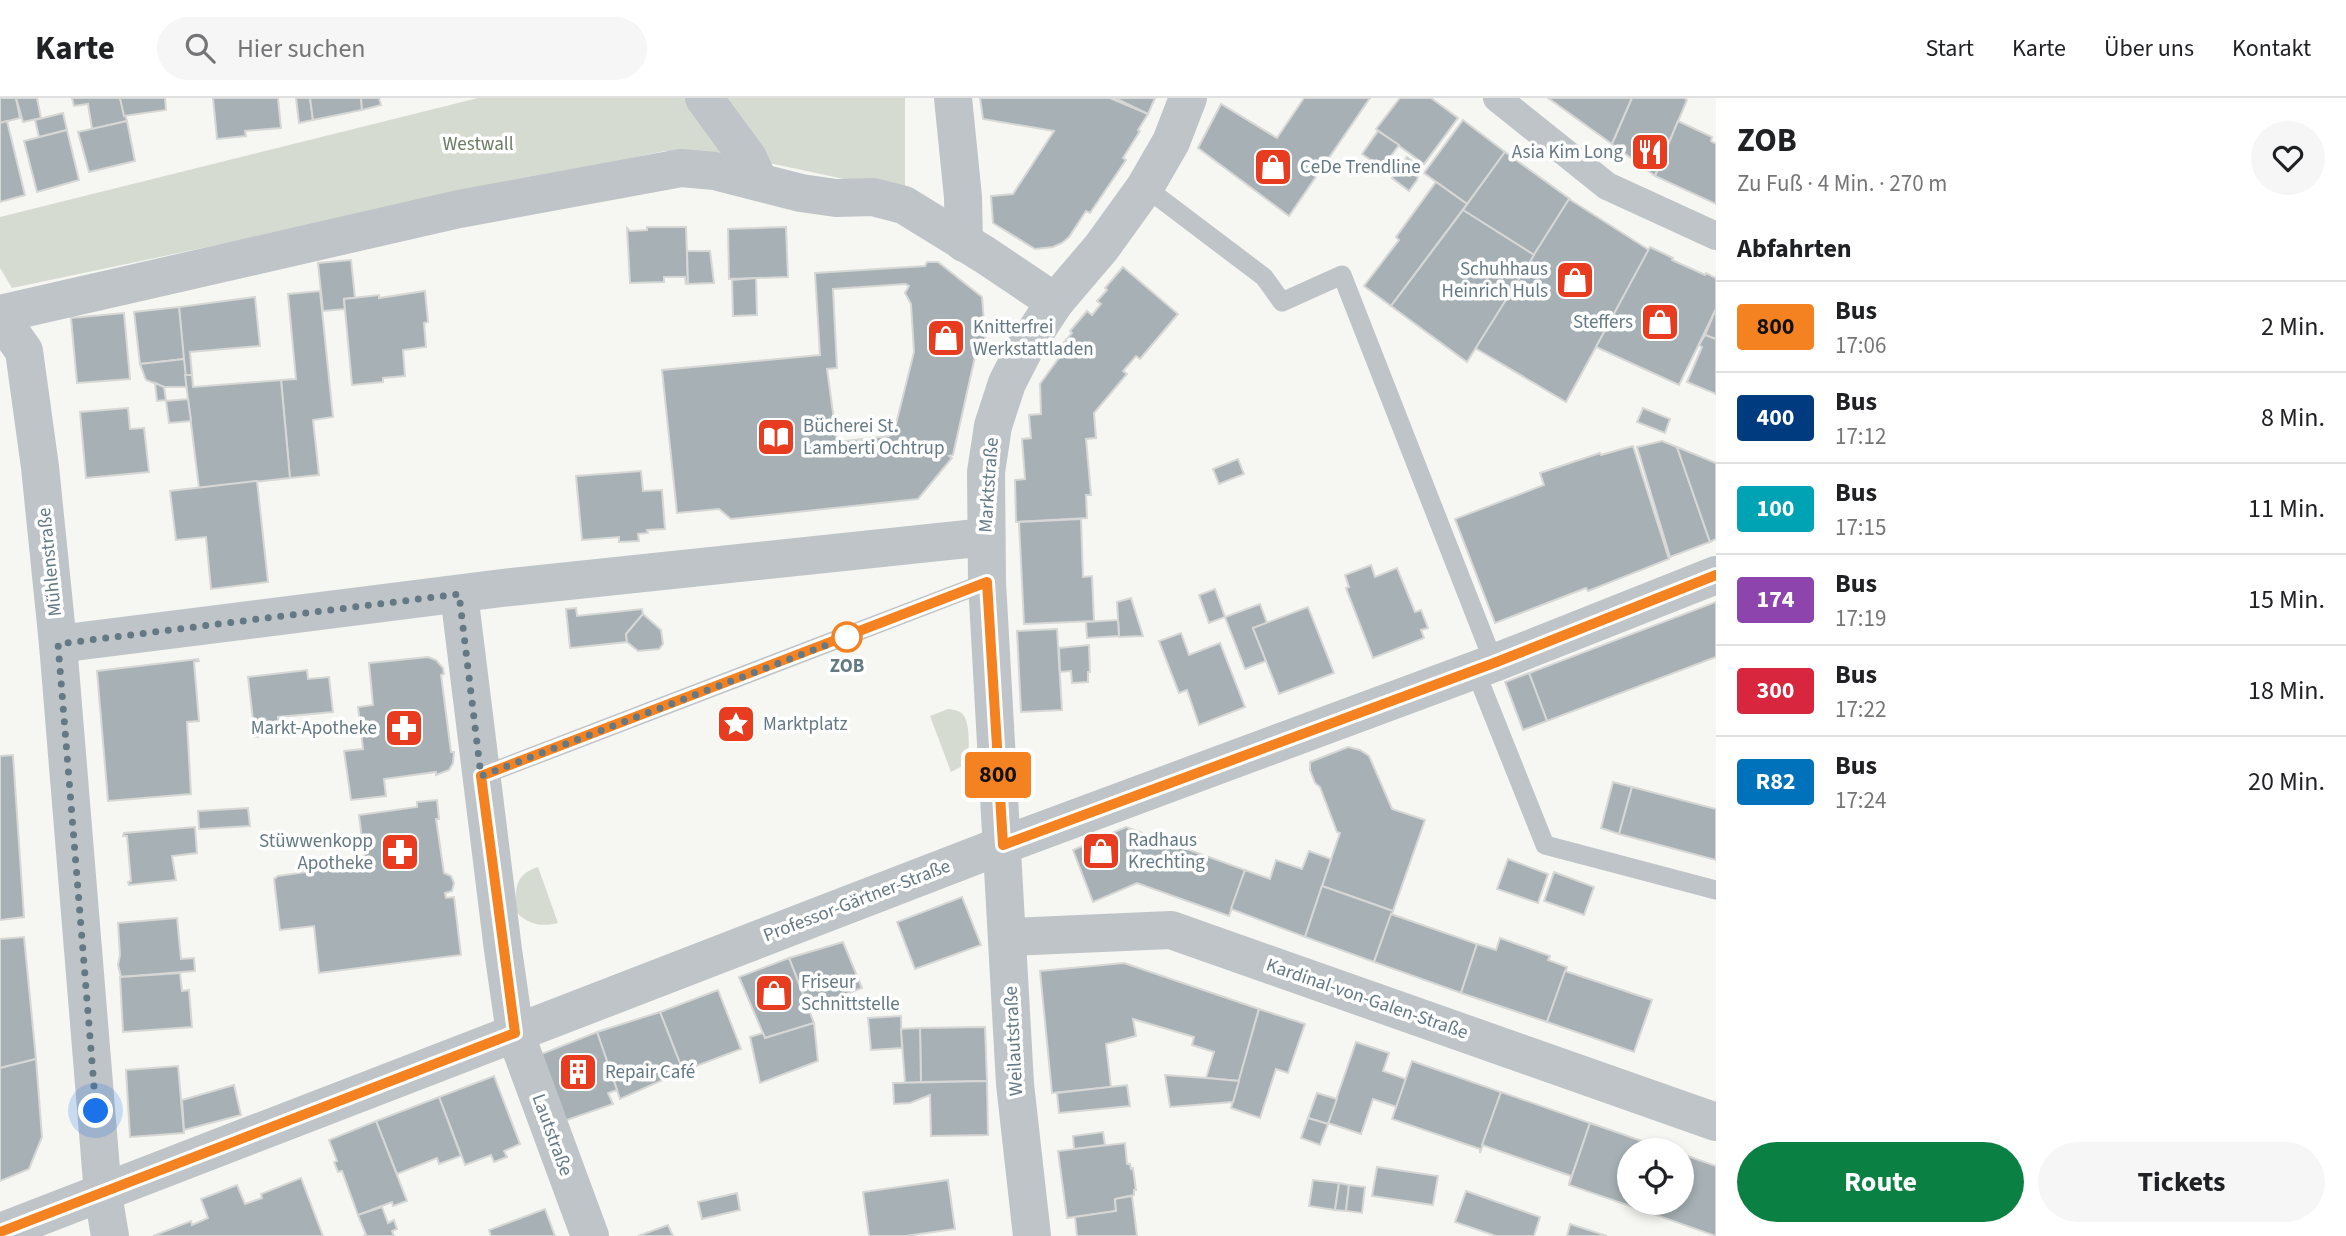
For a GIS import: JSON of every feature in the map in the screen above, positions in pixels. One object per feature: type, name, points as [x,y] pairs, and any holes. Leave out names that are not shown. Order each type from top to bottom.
[{"type":"street","points":[[704,98],[748,159],[759,181]]},
{"type":"street","points":[[953,98],[963,197],[964,243]]},
{"type":"street","name":"Marktstraße","points":[[1003,845],[987,582],[986,472],[993,426],[1007,383],[1026,346],[1055,302],[1101,247],[1145,187],[1171,142],[1188,98]]},
{"type":"street","points":[[1497,98],[1607,186],[1716,236]]},
{"type":"street","points":[[0,315],[458,209],[681,168],[715,171],[801,193],[836,198],[873,197],[904,205],[1055,302]]},
{"type":"street","name":"Mühlenstraße","points":[[0,315],[24,351],[40,467],[58,644],[103,1194],[110,1236]]},
{"type":"street","points":[[58,644],[459,594],[986,537]]},
{"type":"street","name":"Professor-Gärtner-Straße","points":[[0,1233],[1003,845],[1485,666],[1716,575]]},
{"type":"street","points":[[459,594],[515,1033]]},
{"type":"street","name":"Weilautstraße","points":[[1003,845],[1015,1084],[1032,1236]]},
{"type":"street","name":"Kardinal-von-Galen-Straße","points":[[1009,937],[1171,930],[1716,1122]]},
{"type":"street","name":"Lautstraße","points":[[515,1033],[590,1236]]},
{"type":"lane","points":[[1145,187],[1264,277],[1282,302],[1342,275],[1485,666],[1545,845],[1716,890]]},
{"type":"lane","points":[[481,776],[987,582]]},
{"type":"green space","name":"Westwall","points":[[478,98],[905,98],[905,192],[732,153],[665,151],[12,288],[0,268],[0,217]]},
{"type":"green space","points":[[948,709],[959,711],[964,716],[969,740],[966,764],[951,772],[930,716]]},
{"type":"green space","points":[[538,867],[558,923],[536,924],[517,913],[517,885],[524,874]]},
{"type":"building","points":[[0,98],[16,98],[20,118],[0,123]]},
{"type":"building","points":[[16,98],[37,98],[41,118],[23,122]]},
{"type":"building","points":[[72,98],[120,98],[127,121],[92,129],[88,104],[74,106]]},
{"type":"building","points":[[120,98],[165,98],[166,110],[124,116]]},
{"type":"building","points":[[213,98],[278,98],[281,128],[245,131],[246,136],[217,139]]},
{"type":"building","points":[[296,98],[310,98],[313,120],[299,123]]},
{"type":"building","points":[[310,98],[361,98],[362,110],[313,120]]},
{"type":"building","points":[[361,98],[379,98],[381,105],[362,110]]},
{"type":"building","points":[[980,98],[1110,98],[1148,114],[1123,158],[1126,160],[1090,213],[1086,211],[1062,243],[1035,249],[993,223],[991,196],[1013,194],[1054,131],[983,119]]},
{"type":"building","points":[[1115,98],[1155,98],[1148,114]]},
{"type":"building","name":"CeDe Trendline","points":[[1304,98],[1370,98],[1289,216],[1198,148],[1221,104],[1277,138]]},
{"type":"building","points":[[1400,98],[1431,98],[1458,118],[1424,164],[1376,129]]},
{"type":"building","points":[[1548,98],[1632,98],[1612,144]]},
{"type":"building","points":[[1632,98],[1687,100],[1655,176],[1612,144]]},
{"type":"building","points":[[63,113],[67,130],[39,137],[35,120]]},
{"type":"building","points":[[1463,120],[1505,152],[1467,204],[1424,173]]},
{"type":"building","points":[[7,121],[25,195],[0,202],[0,123]]},
{"type":"building","points":[[127,121],[135,161],[89,172],[78,132]]},
{"type":"building","points":[[1678,121],[1712,137],[1711,141],[1716,144],[1716,204],[1655,176]]},
{"type":"building","points":[[67,130],[79,180],[37,192],[24,141]]},
{"type":"building","points":[[1378,131],[1399,145],[1382,168],[1362,154]]},
{"type":"building","points":[[1505,152],[1570,199],[1534,255],[1463,210]]},
{"type":"building","points":[[1407,157],[1421,168],[1409,191],[1392,178]]},
{"type":"building","points":[[1436,182],[1467,204],[1391,306],[1364,286],[1399,240],[1396,237]]},
{"type":"building","name":"Schuhhaus Heinrich Huls","points":[[1569,199],[1649,250],[1566,402],[1475,348]]},
{"type":"building","points":[[1463,210],[1534,255],[1467,362],[1391,306]]},
{"type":"building","points":[[647,227],[686,227],[688,284],[685,277],[664,277],[664,282],[630,283],[627,228],[630,231],[647,230]]},
{"type":"building","points":[[786,227],[788,277],[729,279],[728,229]]},
{"type":"building","name":"Steffers","points":[[1650,247],[1673,258],[1672,260],[1716,278],[1716,309],[1679,385],[1596,347]]},
{"type":"building","points":[[687,251],[710,251],[714,283],[688,284]]},
{"type":"building","points":[[351,260],[355,298],[344,299],[345,309],[323,311],[318,263]]},
{"type":"building","points":[[927,262],[938,262],[982,297],[986,348],[974,349],[976,352],[953,455],[949,456],[952,458],[918,499],[731,519],[719,509],[677,513],[662,370],[820,355],[815,273],[925,266]],"holes":[[[905,284],[909,286],[905,293],[911,304],[914,352],[895,428],[889,436],[837,442],[827,369],[837,368],[833,289]]]},
{"type":"building","points":[[1123,267],[1178,314],[1140,359],[1136,356],[1123,371],[1127,374],[1094,413],[1096,438],[1086,439],[1091,495],[1086,495],[1087,518],[1016,522],[1015,480],[1025,479],[1022,439],[1031,438],[1029,415],[1041,414],[1040,384],[1061,355],[1057,351],[1072,333],[1070,331],[1087,311],[1092,315],[1101,304],[1097,301],[1107,290],[1105,288]]},
{"type":"building","points":[[756,278],[757,315],[733,316],[732,280]]},
{"type":"building","points":[[320,291],[333,417],[313,420],[319,475],[290,478],[281,380],[296,379],[288,294]]},
{"type":"building","points":[[425,291],[428,322],[424,323],[426,347],[403,350],[405,376],[383,378],[383,382],[352,385],[344,299],[379,295],[379,298]]},
{"type":"building","points":[[255,297],[260,346],[190,352],[192,375],[185,375],[179,307]]},
{"type":"building","points":[[179,307],[184,359],[140,364],[134,312]]},
{"type":"building","points":[[1716,309],[1716,339],[1705,335]]},
{"type":"building","points":[[124,313],[130,379],[77,383],[71,318]]},
{"type":"building","points":[[1705,335],[1716,339],[1716,394],[1687,382]]},
{"type":"building","points":[[184,359],[187,387],[164,387],[146,380],[140,364]]},
{"type":"building","points":[[185,375],[192,375],[193,387],[281,380],[290,478],[199,488]]},
{"type":"building","points":[[155,383],[164,387],[166,400],[157,401]]},
{"type":"building","points":[[188,399],[191,421],[169,423],[166,401]]},
{"type":"building","points":[[128,408],[130,429],[144,428],[149,472],[86,478],[80,412]]},
{"type":"building","points":[[1643,408],[1670,419],[1665,433],[1637,422]]},
{"type":"building","points":[[1662,441],[1677,447],[1710,542],[1670,557],[1637,447]]},
{"type":"building","points":[[1633,446],[1669,559],[1495,623],[1455,519],[1544,485],[1540,473],[1600,453],[1601,455]]},
{"type":"building","points":[[1677,447],[1716,463],[1716,539],[1710,542]]},
{"type":"building","points":[[1238,459],[1244,474],[1219,484],[1213,469]]},
{"type":"building","points":[[641,471],[643,491],[662,490],[665,529],[647,530],[648,533],[638,534],[639,541],[619,542],[619,537],[582,540],[576,476]]},
{"type":"building","points":[[257,481],[268,582],[211,589],[206,537],[176,540],[170,491]]},
{"type":"building","points":[[1081,519],[1083,577],[1092,576],[1094,621],[1024,624],[1019,522]]},
{"type":"building","points":[[1371,565],[1375,577],[1397,568],[1415,612],[1421,610],[1428,628],[1421,630],[1424,638],[1373,658],[1346,588],[1349,587],[1345,575]]},
{"type":"building","points":[[1215,589],[1225,617],[1209,623],[1199,595]]},
{"type":"building","points":[[1131,598],[1143,636],[1119,637],[1117,602]]},
{"type":"building","points":[[1716,602],[1716,657],[1547,721],[1529,673]]},
{"type":"building","points":[[1260,604],[1267,623],[1253,628],[1266,661],[1245,669],[1225,617]]},
{"type":"building","points":[[1308,607],[1334,673],[1279,694],[1253,628]]},
{"type":"building","points":[[576,608],[577,616],[642,609],[643,614],[626,634],[627,642],[570,648],[566,609]]},
{"type":"building","points":[[643,614],[661,630],[663,644],[659,649],[638,651],[627,642],[626,634]]},
{"type":"building","points":[[1118,620],[1119,636],[1087,638],[1086,622]]},
{"type":"building","points":[[1057,629],[1062,710],[1021,712],[1017,631]]},
{"type":"building","points":[[1181,633],[1189,655],[1220,643],[1245,707],[1199,725],[1187,690],[1179,693],[1159,641]]},
{"type":"building","points":[[1089,645],[1088,682],[1072,683],[1071,671],[1060,672],[1059,648]]},
{"type":"building","name":"Markt-Apotheke","points":[[428,657],[436,660],[443,668],[444,674],[441,675],[451,752],[454,752],[453,763],[449,770],[436,775],[436,772],[384,779],[386,796],[351,800],[344,751],[363,749],[358,707],[373,705],[369,663]]},
{"type":"building","points":[[199,661],[194,662],[199,721],[187,722],[191,794],[108,801],[97,671]]},
{"type":"building","points":[[307,670],[308,679],[329,677],[333,712],[278,717],[280,734],[255,737],[248,677]]},
{"type":"building","points":[[1529,673],[1547,721],[1523,730],[1505,682]]},
{"type":"building","points":[[1348,747],[1369,756],[1392,809],[1425,820],[1393,911],[1322,886],[1340,833],[1337,832],[1320,787],[1315,783],[1310,762]]},
{"type":"building","points":[[13,755],[24,917],[0,920],[0,756]]},
{"type":"building","points":[[1613,782],[1632,787],[1619,834],[1601,828]]},
{"type":"building","points":[[1632,787],[1716,809],[1716,860],[1619,834]]},
{"type":"building","points":[[437,800],[439,819],[436,819],[444,873],[451,876],[454,883],[452,891],[445,893],[446,898],[454,897],[461,955],[319,973],[314,926],[280,930],[274,879],[278,876],[307,872],[307,864],[328,861],[334,869],[365,864],[359,815],[417,807],[417,802]]},
{"type":"building","points":[[248,808],[250,826],[199,829],[198,811]]},
{"type":"building","points":[[195,827],[197,853],[172,856],[176,880],[129,885],[128,882],[131,881],[127,836],[123,836],[124,833]]},
{"type":"building","points":[[1126,827],[1245,870],[1229,916],[1137,883],[1093,902],[1073,850]]},
{"type":"building","points":[[1309,851],[1331,859],[1305,937],[1231,909],[1245,870],[1270,879],[1276,860],[1302,869]]},
{"type":"building","points":[[1508,859],[1548,874],[1538,903],[1497,889]]},
{"type":"building","points":[[1554,872],[1594,887],[1584,915],[1544,901]]},
{"type":"building","points":[[1322,886],[1393,911],[1374,962],[1305,937]]},
{"type":"building","points":[[962,897],[981,945],[915,969],[897,922]]},
{"type":"building","points":[[1391,914],[1477,944],[1461,993],[1374,962]]},
{"type":"building","points":[[177,918],[181,959],[194,958],[195,971],[121,977],[118,965],[118,923]]},
{"type":"building","points":[[24,937],[36,1059],[0,1068],[0,939]]},
{"type":"building","points":[[1500,938],[1550,956],[1548,960],[1567,967],[1547,1022],[1461,993],[1477,944],[1496,950]]},
{"type":"building","points":[[843,942],[862,988],[809,1008],[789,958]]},
{"type":"building","name":"Friseur Schnittstelle","points":[[789,958],[814,1023],[765,1038],[739,977]]},
{"type":"building","points":[[1124,963],[1259,1009],[1239,1081],[1206,1078],[1214,1052],[1192,1045],[1194,1037],[1133,1019],[1136,1036],[1106,1044],[1111,1087],[1052,1093],[1040,971]]},
{"type":"building","points":[[1565,971],[1652,1000],[1634,1052],[1547,1022]]},
{"type":"building","points":[[180,973],[182,991],[189,990],[192,1027],[123,1032],[120,977]]},
{"type":"building","points":[[718,990],[741,1049],[683,1071],[660,1012]]},
{"type":"building","points":[[1259,1009],[1305,1024],[1288,1073],[1276,1069],[1260,1118],[1231,1108]]},
{"type":"building","points":[[660,1012],[683,1071],[620,1099],[597,1032]]},
{"type":"building","points":[[901,1016],[902,1048],[871,1050],[868,1018]]},
{"type":"building","points":[[814,1023],[818,1061],[760,1083],[750,1037],[763,1033],[765,1038]]},
{"type":"building","points":[[985,1027],[987,1081],[921,1082],[920,1028]]},
{"type":"building","points":[[920,1028],[921,1082],[905,1083],[901,1029]]},
{"type":"building","name":"Repair Café","points":[[597,1032],[617,1090],[608,1093],[613,1104],[564,1121],[539,1055]]},
{"type":"building","points":[[1356,1042],[1389,1053],[1383,1071],[1406,1079],[1397,1107],[1373,1099],[1361,1134],[1328,1123]]},
{"type":"building","points":[[36,1059],[42,1137],[29,1169],[0,1181],[0,1068]]},
{"type":"building","points":[[1412,1061],[1501,1092],[1480,1153],[1480,1149],[1392,1119]]},
{"type":"building","points":[[178,1066],[184,1133],[130,1137],[126,1070]]},
{"type":"building","points":[[1165,1075],[1239,1081],[1233,1102],[1170,1107]]},
{"type":"building","points":[[494,1076],[520,1144],[504,1151],[507,1157],[494,1162],[491,1155],[465,1165],[439,1097]]},
{"type":"building","points":[[987,1081],[988,1135],[931,1136],[930,1095],[910,1103],[894,1104],[893,1083]]},
{"type":"building","points":[[234,1085],[241,1115],[184,1130],[182,1100]]},
{"type":"building","points":[[1127,1085],[1130,1106],[1059,1113],[1057,1093]]},
{"type":"building","points":[[1501,1092],[1590,1123],[1569,1184],[1571,1176],[1482,1145]]},
{"type":"building","points":[[1317,1093],[1337,1099],[1328,1124],[1308,1118]]},
{"type":"building","points":[[439,1097],[461,1156],[439,1164],[437,1158],[397,1174],[376,1121]]},
{"type":"building","points":[[1308,1118],[1328,1124],[1320,1145],[1301,1138]]},
{"type":"building","points":[[376,1121],[407,1201],[393,1206],[392,1202],[358,1215],[342,1171],[338,1172],[334,1162],[337,1161],[329,1140]]},
{"type":"building","points":[[1590,1123],[1633,1138],[1617,1138],[1617,1202],[1569,1185]]},
{"type":"building","points":[[1103,1132],[1105,1145],[1074,1149],[1073,1136]]},
{"type":"building","points":[[1125,1143],[1127,1164],[1133,1168],[1136,1190],[1134,1195],[1115,1199],[1116,1211],[1067,1218],[1058,1151]]},
{"type":"building","points":[[1694,1158],[1716,1166],[1716,1236],[1656,1215],[1694,1215]]},
{"type":"building","points":[[1377,1167],[1438,1176],[1433,1205],[1372,1196]]},
{"type":"building","points":[[301,1178],[323,1236],[153,1236],[191,1221],[192,1225],[208,1218],[201,1199],[237,1185],[245,1204],[262,1198],[261,1194]]},
{"type":"building","points":[[948,1180],[955,1229],[905,1236],[869,1236],[863,1192]]},
{"type":"building","points":[[1313,1180],[1339,1183],[1335,1210],[1309,1206]]},
{"type":"building","points":[[1339,1183],[1349,1185],[1346,1211],[1335,1210]]},
{"type":"building","points":[[1349,1185],[1365,1187],[1362,1213],[1346,1211]]},
{"type":"building","points":[[1466,1191],[1540,1217],[1534,1236],[1496,1236],[1455,1222]]},
{"type":"building","points":[[737,1193],[740,1210],[702,1219],[698,1202]]},
{"type":"building","points":[[1132,1196],[1137,1236],[1077,1236],[1075,1217],[1116,1211],[1115,1199]]},
{"type":"building","points":[[382,1207],[388,1223],[394,1220],[397,1229],[392,1231],[394,1236],[363,1236],[366,1235],[358,1215]]},
{"type":"building","points":[[545,1209],[555,1236],[491,1236],[489,1230]]},
{"type":"building","points":[[1570,1224],[1607,1236],[1567,1236]]},
{"type":"building","points":[[668,1225],[673,1236],[638,1236]]},
{"type":"bus line","name":"800","points":[[0,1232],[515,1033],[481,776],[630,718],[987,582],[1003,845],[1494,663],[1716,575]]},
{"type":"place","name":"Asia Kim Long","points":[[1650,152]]},
{"type":"place","name":"CeDe Trendline","points":[[1273,167]]},
{"type":"place","name":"Schuhhaus Heinrich Huls","points":[[1575,280]]},
{"type":"place","name":"Steffers","points":[[1660,322]]},
{"type":"place","name":"Knitterfrei Werkstattladen","points":[[946,338]]},
{"type":"place","name":"Bücherei St. Lamberti Ochtrup","points":[[776,437]]},
{"type":"place","name":"ZOB","points":[[847,637]]},
{"type":"place","name":"Marktplatz","points":[[736,724]]},
{"type":"place","name":"Markt-Apotheke","points":[[404,728]]},
{"type":"place","name":"Radhaus Krechting","points":[[1101,851]]},
{"type":"place","name":"Stüwwenkopp Apotheke","points":[[400,852]]},
{"type":"place","name":"Friseur Schnittstelle","points":[[774,993]]},
{"type":"place","name":"Repair Café","points":[[578,1072]]},
{"type":"route","points":[[96,1111],[58,644],[459,594],[481,776],[853,635],[847,637]]}]
